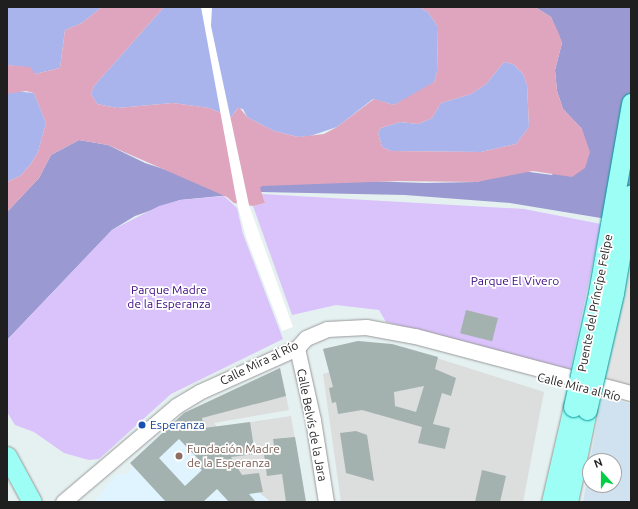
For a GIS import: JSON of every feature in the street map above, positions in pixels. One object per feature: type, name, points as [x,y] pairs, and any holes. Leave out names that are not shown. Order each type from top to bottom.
[{"type":"main road","name":"Puente del Príncipe Felipe","points":[[568,502],[580,409],[598,293],[631,103]]},
{"type":"main road","name":"Puente del Príncipe Felipe","points":[[551,502],[614,292],[631,194]]},
{"type":"main road","points":[[10,461],[32,502]]},
{"type":"street","name":"Calle Mira al Río","points":[[63,502],[176,406],[199,392],[297,348],[306,338],[327,329],[366,327],[415,336],[459,350],[631,393]]},
{"type":"street","name":"Calle Belvís de la Jara","points":[[297,348],[313,420],[326,502]]},
{"type":"street","name":"Calle Mira al Río","points":[[459,350],[488,363],[631,401]]},
{"type":"street","points":[[76,502],[85,483]]},
{"type":"shaded area","points":[[7,7],[102,7],[82,23],[65,30],[60,68],[35,74],[23,67],[7,65]]},
{"type":"shaded area","points":[[102,7],[164,7],[94,86],[91,94],[97,104],[117,108],[173,103],[209,108],[231,117],[239,107],[247,117],[274,131],[298,137],[324,134],[337,127],[374,99],[394,105],[434,82],[437,72],[438,27],[428,12],[419,7],[535,7],[551,17],[559,34],[562,43],[555,70],[557,91],[563,109],[582,129],[590,152],[585,168],[572,177],[533,171],[476,182],[399,181],[262,186],[260,188],[265,203],[253,206],[234,203],[227,197],[108,145],[79,140],[51,155],[39,178],[7,212],[7,182],[20,176],[30,165],[38,152],[46,123],[34,93],[26,91],[7,94],[7,65],[30,67],[35,74],[60,68],[65,30],[82,23]],"holes":[[[504,62],[513,64],[523,74],[527,85],[529,127],[516,144],[481,152],[391,151],[382,147],[378,133],[381,128],[400,122],[418,124],[432,118],[441,103],[471,94],[486,84]]]},
{"type":"shaded area","points":[[164,7],[419,7],[428,12],[438,27],[437,72],[434,82],[422,91],[394,105],[373,99],[337,127],[310,136],[298,137],[274,131],[247,117],[243,109],[238,108],[231,117],[209,108],[173,103],[117,108],[97,104],[91,94],[94,86]]},
{"type":"shaded area","points":[[535,7],[631,7],[631,223],[510,203],[405,195],[261,192],[180,200],[135,216],[112,230],[7,340],[7,212],[39,178],[51,155],[79,140],[108,145],[145,163],[182,175],[425,183],[476,182],[522,171],[552,175],[582,129],[563,109],[557,91],[555,70],[562,43],[551,17]]},
{"type":"shaded area","points":[[504,62],[513,64],[523,74],[527,85],[529,127],[516,144],[481,152],[391,151],[382,147],[378,133],[381,128],[400,122],[418,124],[432,118],[441,103],[471,94],[486,84]]},
{"type":"shaded area","points":[[13,91],[34,93],[46,123],[38,152],[30,165],[20,176],[7,182],[7,94]]},
{"type":"shaded area","points":[[631,260],[631,389],[603,381]]},
{"type":"shaded area","points":[[358,341],[405,348],[544,392],[523,502],[341,502],[323,374],[330,372],[323,349]]},
{"type":"shaded area","points":[[280,368],[289,410],[214,423],[217,427],[291,416],[306,502],[271,502],[251,486],[184,413]]},
{"type":"shaded area","points":[[602,396],[631,404],[631,502],[583,502],[585,493],[622,493],[622,453],[591,453]]},
{"type":"shaded area","name":"Fundación Madre de la Esperanza","points":[[184,413],[251,486],[270,502],[94,502],[116,475],[125,475],[133,467],[130,463]]},
{"type":"green space","name":"Parque El Vivero","points":[[262,194],[524,209],[601,224],[570,371],[386,322],[379,310],[336,305],[292,315],[253,206],[265,203]]},
{"type":"green space","name":"Parque Madre de la Esperanza","points":[[224,196],[237,208],[243,234],[283,339],[171,394],[99,459],[89,460],[64,453],[34,432],[15,425],[7,412],[7,340],[112,230],[159,206],[180,200]]},
{"type":"pier","points":[[201,7],[212,7],[211,26],[249,205],[293,327],[282,331],[246,237],[237,203]]},
{"type":"building","points":[[466,310],[498,318],[492,341],[460,333]]},
{"type":"building","points":[[358,341],[392,344],[438,357],[435,369],[456,378],[451,396],[442,393],[433,424],[450,428],[445,449],[418,443],[422,427],[362,410],[338,414],[336,402],[332,403],[329,388],[333,387],[323,349]],"holes":[[[424,386],[416,412],[395,406],[394,392]]]},
{"type":"building","points":[[280,368],[286,396],[202,418],[204,428],[250,422],[255,454],[231,457],[242,475],[259,473],[263,492],[249,494],[256,502],[229,502],[217,489],[203,502],[166,502],[130,463],[184,413]],"holes":[[[179,439],[202,463],[198,467],[202,470],[185,486],[159,458]]]},
{"type":"building","points":[[356,431],[367,435],[374,481],[346,473],[340,433]]},
{"type":"building","points":[[295,437],[306,502],[286,502],[282,474],[267,476],[263,447],[274,445],[273,439]]},
{"type":"building","points":[[482,470],[506,476],[500,502],[475,502]]},
{"type":"place","name":"Esperanza","points":[[142,425]]},
{"type":"place","name":"Fundación Madre de la Esperanza","points":[[179,456]]}]
